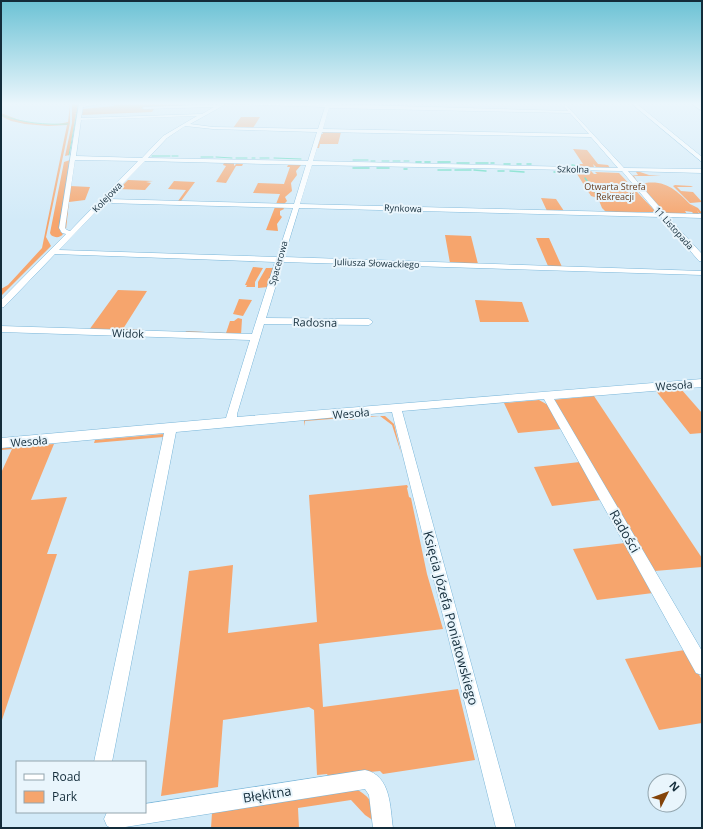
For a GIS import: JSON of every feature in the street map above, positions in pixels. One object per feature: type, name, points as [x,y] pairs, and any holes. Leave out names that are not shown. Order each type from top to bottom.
[{"type":"street","points":[[71,233],[64,232],[62,228],[74,143]]},
{"type":"street","name":"Kolejowa","points":[[1,305],[160,143]]},
{"type":"street","name":"Spacerowa","points":[[231,422],[232,414],[316,143]]},
{"type":"street","name":"11 Listopada","points":[[598,143],[702,259]]},
{"type":"street","points":[[681,143],[702,160]]},
{"type":"street","name":"Szkolna","points":[[72,158],[702,172]]},
{"type":"street","name":"Rynkowa","points":[[103,201],[702,216]]},
{"type":"street","name":"Juliusza Słowackiego","points":[[52,252],[702,273]]},
{"type":"street","name":"Radosna","points":[[261,320],[369,322]]},
{"type":"street","name":"Widok","points":[[1,329],[256,337]]},
{"type":"street","name":"Wesoła","points":[[1,443],[231,422],[702,383]]},
{"type":"street","name":"Radości","points":[[547,395],[702,667]]},
{"type":"street","name":"Księcia Józefa Poniatowskiego","points":[[396,408],[506,828]]},
{"type":"street","points":[[103,761],[171,428]]},
{"type":"street","name":"Błękitna","points":[[114,819],[366,779],[370,780],[378,792],[383,828]]},
{"type":"green space","points":[[63,143],[66,143],[46,237],[51,246],[1,296],[1,289],[8,285],[42,248]]},
{"type":"green space","points":[[68,143],[71,143],[69,155],[65,156]]},
{"type":"green space","points":[[319,143],[338,143],[338,144],[320,144],[319,148],[317,148]]},
{"type":"green space","points":[[573,149],[587,150],[598,164],[608,165],[610,168],[597,168],[593,164],[594,167],[585,167],[595,168],[581,167],[579,164],[583,164]]},
{"type":"green space","points":[[70,160],[60,231],[63,234],[56,237],[50,233],[64,162]]},
{"type":"green space","points":[[224,163],[234,163],[234,166],[237,163],[243,164],[242,166],[236,166],[226,183],[216,182],[226,166],[223,165]]},
{"type":"green space","points":[[288,165],[301,165],[296,171],[297,175],[291,183],[292,191],[285,197],[287,201],[284,204],[276,204],[280,194],[253,193],[258,183],[284,184],[290,167],[287,167]]},
{"type":"green space","name":"Otwarta Strefa Rekreacji","points":[[565,170],[591,171],[594,174],[597,174],[595,172],[619,173],[656,212],[606,212],[602,208],[598,198],[591,196],[577,174],[568,173]]},
{"type":"green space","points":[[636,172],[649,175],[647,175],[661,176],[634,176],[639,184],[664,184],[676,191],[690,204],[698,208],[702,213],[699,213],[697,210],[699,214],[692,214],[692,212],[685,211],[687,214],[669,214],[660,210],[630,176],[638,175]]},
{"type":"green space","points":[[128,180],[153,181],[146,182],[151,183],[145,190],[119,189]]},
{"type":"green space","points":[[174,181],[195,182],[181,201],[178,201],[186,190],[168,189]]},
{"type":"green space","points":[[70,186],[90,187],[85,200],[69,202],[65,231]]},
{"type":"green space","points":[[673,186],[693,187],[677,187],[681,191],[693,192],[702,202],[690,203]]},
{"type":"green space","points":[[541,198],[556,199],[564,211],[547,211]]},
{"type":"green space","points":[[275,207],[283,207],[284,209],[280,211],[280,215],[282,217],[277,224],[278,231],[266,230]]},
{"type":"green space","points":[[445,235],[471,236],[478,264],[448,263],[450,263]]},
{"type":"green space","points":[[536,238],[549,238],[562,267],[548,266]]},
{"type":"green space","points":[[253,267],[263,268],[255,282],[255,287],[246,287],[247,285],[245,285]]},
{"type":"green space","points":[[266,268],[274,268],[268,287],[258,288],[258,282]]},
{"type":"green space","points":[[118,290],[147,291],[123,329],[145,330],[144,332],[89,330]]},
{"type":"green space","points":[[239,299],[252,300],[243,316],[233,314]]},
{"type":"green space","points":[[475,300],[522,302],[529,322],[480,322]]},
{"type":"green space","points":[[238,318],[242,319],[241,335],[185,333],[186,331],[226,333],[230,321],[234,321]]},
{"type":"green space","points":[[681,389],[702,413],[702,433],[690,434],[656,391]]},
{"type":"green space","points":[[594,396],[702,558],[702,567],[655,571],[552,400]]},
{"type":"green space","points":[[539,400],[548,405],[561,429],[518,433],[504,403]]},
{"type":"green space","points":[[368,414],[369,416],[380,416],[355,418],[353,420],[346,420],[344,418],[305,421],[304,426],[304,420]]},
{"type":"green space","points":[[380,416],[385,416],[394,424],[401,453],[392,425]]},
{"type":"green space","points":[[164,434],[163,446],[161,447],[163,437],[94,443],[95,440]]},
{"type":"green space","points":[[54,444],[31,500],[67,497],[47,554],[57,554],[1,723],[1,473],[12,449],[1,450],[1,448]]},
{"type":"green space","points":[[580,462],[601,500],[552,506],[534,467]]},
{"type":"green space","points":[[407,485],[427,574],[443,629],[319,644],[323,707],[458,689],[475,760],[383,774],[380,771],[328,776],[327,774],[317,775],[314,710],[309,707],[223,720],[218,787],[161,796],[189,571],[233,565],[228,633],[317,622],[309,495]]},
{"type":"green space","points":[[625,543],[653,593],[597,600],[573,549]]},
{"type":"green space","points":[[685,650],[702,680],[702,723],[659,730],[625,659]]},
{"type":"green space","points":[[354,788],[365,795],[371,802],[377,823],[365,815],[351,800],[298,808],[299,828],[211,828],[212,813]]},
{"type":"waterway","points":[[69,155],[71,143]]},
{"type":"waterway","points":[[152,156],[170,156]]},
{"type":"waterway","points":[[172,156],[178,156]]},
{"type":"waterway","points":[[201,157],[213,157]]},
{"type":"waterway","points":[[216,157],[232,158]]},
{"type":"waterway","points":[[236,158],[247,158]]},
{"type":"waterway","points":[[260,158],[269,158]]},
{"type":"waterway","points":[[274,158],[301,159]]},
{"type":"waterway","points":[[353,160],[368,160]]},
{"type":"waterway","points":[[382,161],[389,161]]},
{"type":"waterway","points":[[393,161],[400,161]]},
{"type":"waterway","points":[[404,161],[409,161]]},
{"type":"waterway","points":[[416,162],[421,162]]},
{"type":"waterway","points":[[425,162],[430,162]]},
{"type":"waterway","points":[[438,162],[450,162]]},
{"type":"waterway","points":[[457,163],[469,163]]},
{"type":"waterway","points":[[476,163],[488,163]]},
{"type":"waterway","points":[[504,164],[510,164]]},
{"type":"waterway","points":[[572,165],[577,166]]},
{"type":"waterway","points":[[353,168],[369,168]]},
{"type":"waterway","points":[[377,168],[389,168]]},
{"type":"waterway","points":[[438,170],[451,170]]},
{"type":"waterway","points":[[455,170],[471,170]]},
{"type":"waterway","points":[[474,170],[486,171]]},
{"type":"waterway","points":[[498,171],[504,171]]},
{"type":"waterway","points":[[510,171],[524,172]]},
{"type":"waterway","points":[[554,172],[563,172]]},
{"type":"waterway","points":[[566,172],[574,172]]},
{"type":"waterway","points":[[585,178],[595,192]]}]
